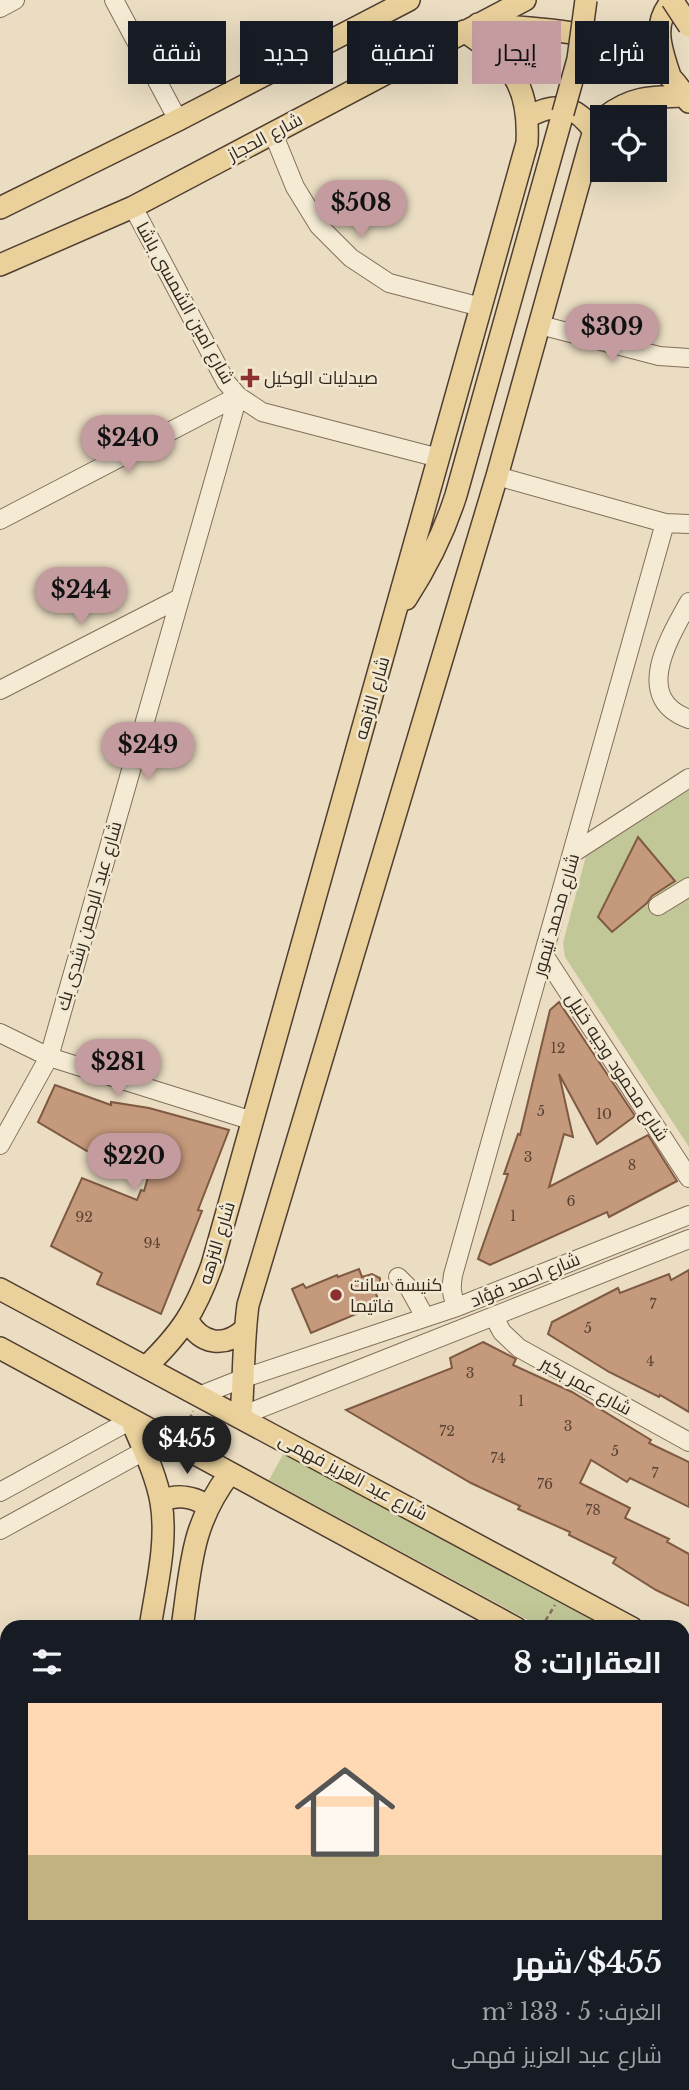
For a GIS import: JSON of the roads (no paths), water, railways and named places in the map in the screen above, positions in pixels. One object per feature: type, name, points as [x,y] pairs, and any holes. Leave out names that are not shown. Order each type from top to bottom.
[{"type":"main road","points":[[0,208],[178,120],[391,6],[409,0]]},
{"type":"main road","name":"شارع الحجاز","points":[[0,265],[133,207],[525,0]]},
{"type":"main road","points":[[394,618],[431,559],[444,532],[456,495],[578,59],[586,0]]},
{"type":"main road","points":[[670,76],[658,29],[664,9],[673,0],[689,26]]},
{"type":"main road","points":[[471,28],[596,37],[636,51],[670,76],[687,99]]},
{"type":"main road","name":"شارع النزهه","points":[[146,1367],[188,1321],[212,1265],[527,143],[528,117],[515,76],[471,28]]},
{"type":"main road","points":[[623,105],[638,99],[687,99]]},
{"type":"main road","points":[[528,117],[542,109],[557,107],[573,110],[590,119]]},
{"type":"main road","points":[[241,1416],[244,1330],[248,1305],[498,476],[590,159]]},
{"type":"main road","name":"شارع عبد العزيز فهمى","points":[[0,1289],[618,1620]]},
{"type":"main road","points":[[188,1321],[203,1339],[214,1342],[226,1342],[244,1330]]},
{"type":"main road","points":[[0,1348],[501,1620]]},
{"type":"main road","points":[[131,1420],[161,1501],[160,1558],[151,1620]]},
{"type":"main road","points":[[184,1620],[194,1542],[208,1506],[230,1473]]},
{"type":"main road","points":[[161,1501],[182,1496],[192,1497],[208,1506]]},
{"type":"street","points":[[0,8],[15,0]]},
{"type":"street","points":[[114,0],[178,120]]},
{"type":"street","points":[[274,133],[295,187],[319,226],[351,258],[389,283],[481,307]]},
{"type":"street","name":"شارع امين الشمسى باشا","points":[[133,207],[221,374],[238,396],[262,412],[439,458]]},
{"type":"street","points":[[540,325],[659,356],[689,358]]},
{"type":"street","points":[[0,520],[238,396]]},
{"type":"street","name":"شارع عبد الرحمن رشدى بك","points":[[0,1145],[49,1057],[238,396]]},
{"type":"street","points":[[498,476],[665,523],[689,524]]},
{"type":"street","name":"شارع محمد تيمور","points":[[457,1307],[452,1297],[453,1275],[665,523]]},
{"type":"street","points":[[0,690],[180,598]]},
{"type":"street","points":[[689,602],[671,634],[657,675],[658,686],[665,701],[680,715],[689,719]]},
{"type":"street","points":[[573,853],[689,778]]},
{"type":"street","points":[[658,906],[689,887]]},
{"type":"street","name":"شارع محمود وجيه خليل","points":[[544,955],[689,1178]]},
{"type":"street","points":[[0,1033],[49,1057],[253,1121]]},
{"type":"street","name":"شارع احمد فؤاد","points":[[201,1395],[457,1307],[689,1214]]},
{"type":"street","name":"شارع احمد فؤاد","points":[[241,1416],[689,1239]]},
{"type":"street","points":[[398,1277],[409,1288],[425,1317]]},
{"type":"street","name":"شارع عمر بكير","points":[[495,1317],[502,1332],[519,1348],[689,1442]]},
{"type":"street","points":[[0,1492],[131,1420]]},
{"type":"street","points":[[0,1530],[144,1451]]},
{"type":"place","name":"صيدليات الوكيل","points":[[250,378]]},
{"type":"place","name":"كنيسة سانت فاتيما","points":[[336,1295]]}]
